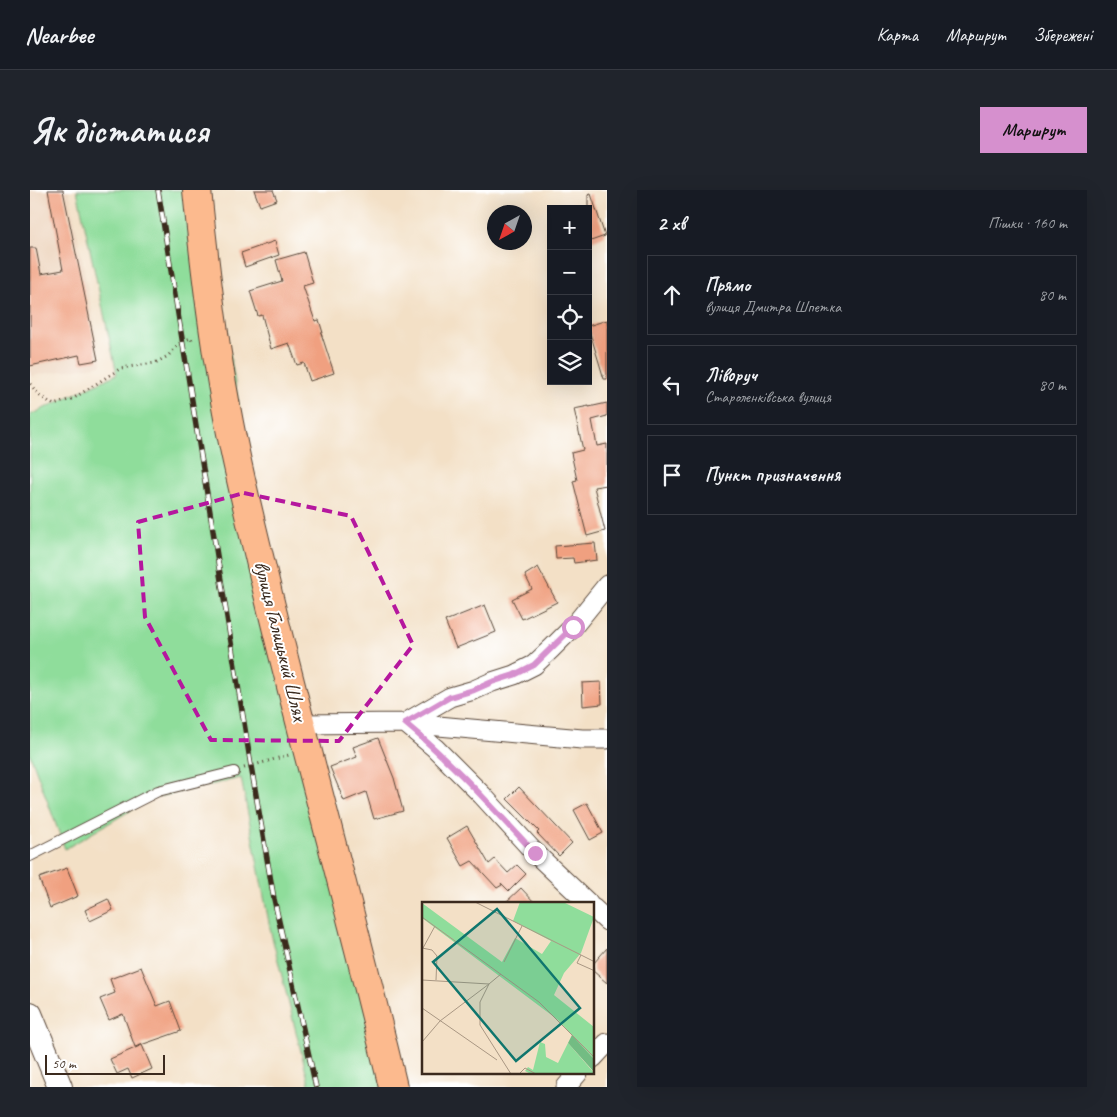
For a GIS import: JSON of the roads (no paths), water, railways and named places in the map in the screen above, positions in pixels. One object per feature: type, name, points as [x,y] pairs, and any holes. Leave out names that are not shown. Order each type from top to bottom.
[{"type":"highway","name":"вулиця Галицький Шлях","points":[[197,190],[206,277],[225,401],[251,523],[393,1087]]},
{"type":"street","points":[[405,723],[450,697],[514,675],[534,665],[573,627],[607,585]]},
{"type":"street","points":[[305,736],[405,723],[582,739],[607,739]]},
{"type":"street","points":[[405,723],[435,748],[482,795],[535,853],[587,902]]},
{"type":"street","points":[[594,909],[607,921]]},
{"type":"street","points":[[30,1014],[60,1087]]},
{"type":"street","points":[[594,1057],[607,1044]]},
{"type":"street","points":[[566,1087],[577,1074]]},
{"type":"lane","points":[[30,856],[158,791],[234,772]]},
{"type":"railway","points":[[158,190],[274,899],[316,1087]]}]
